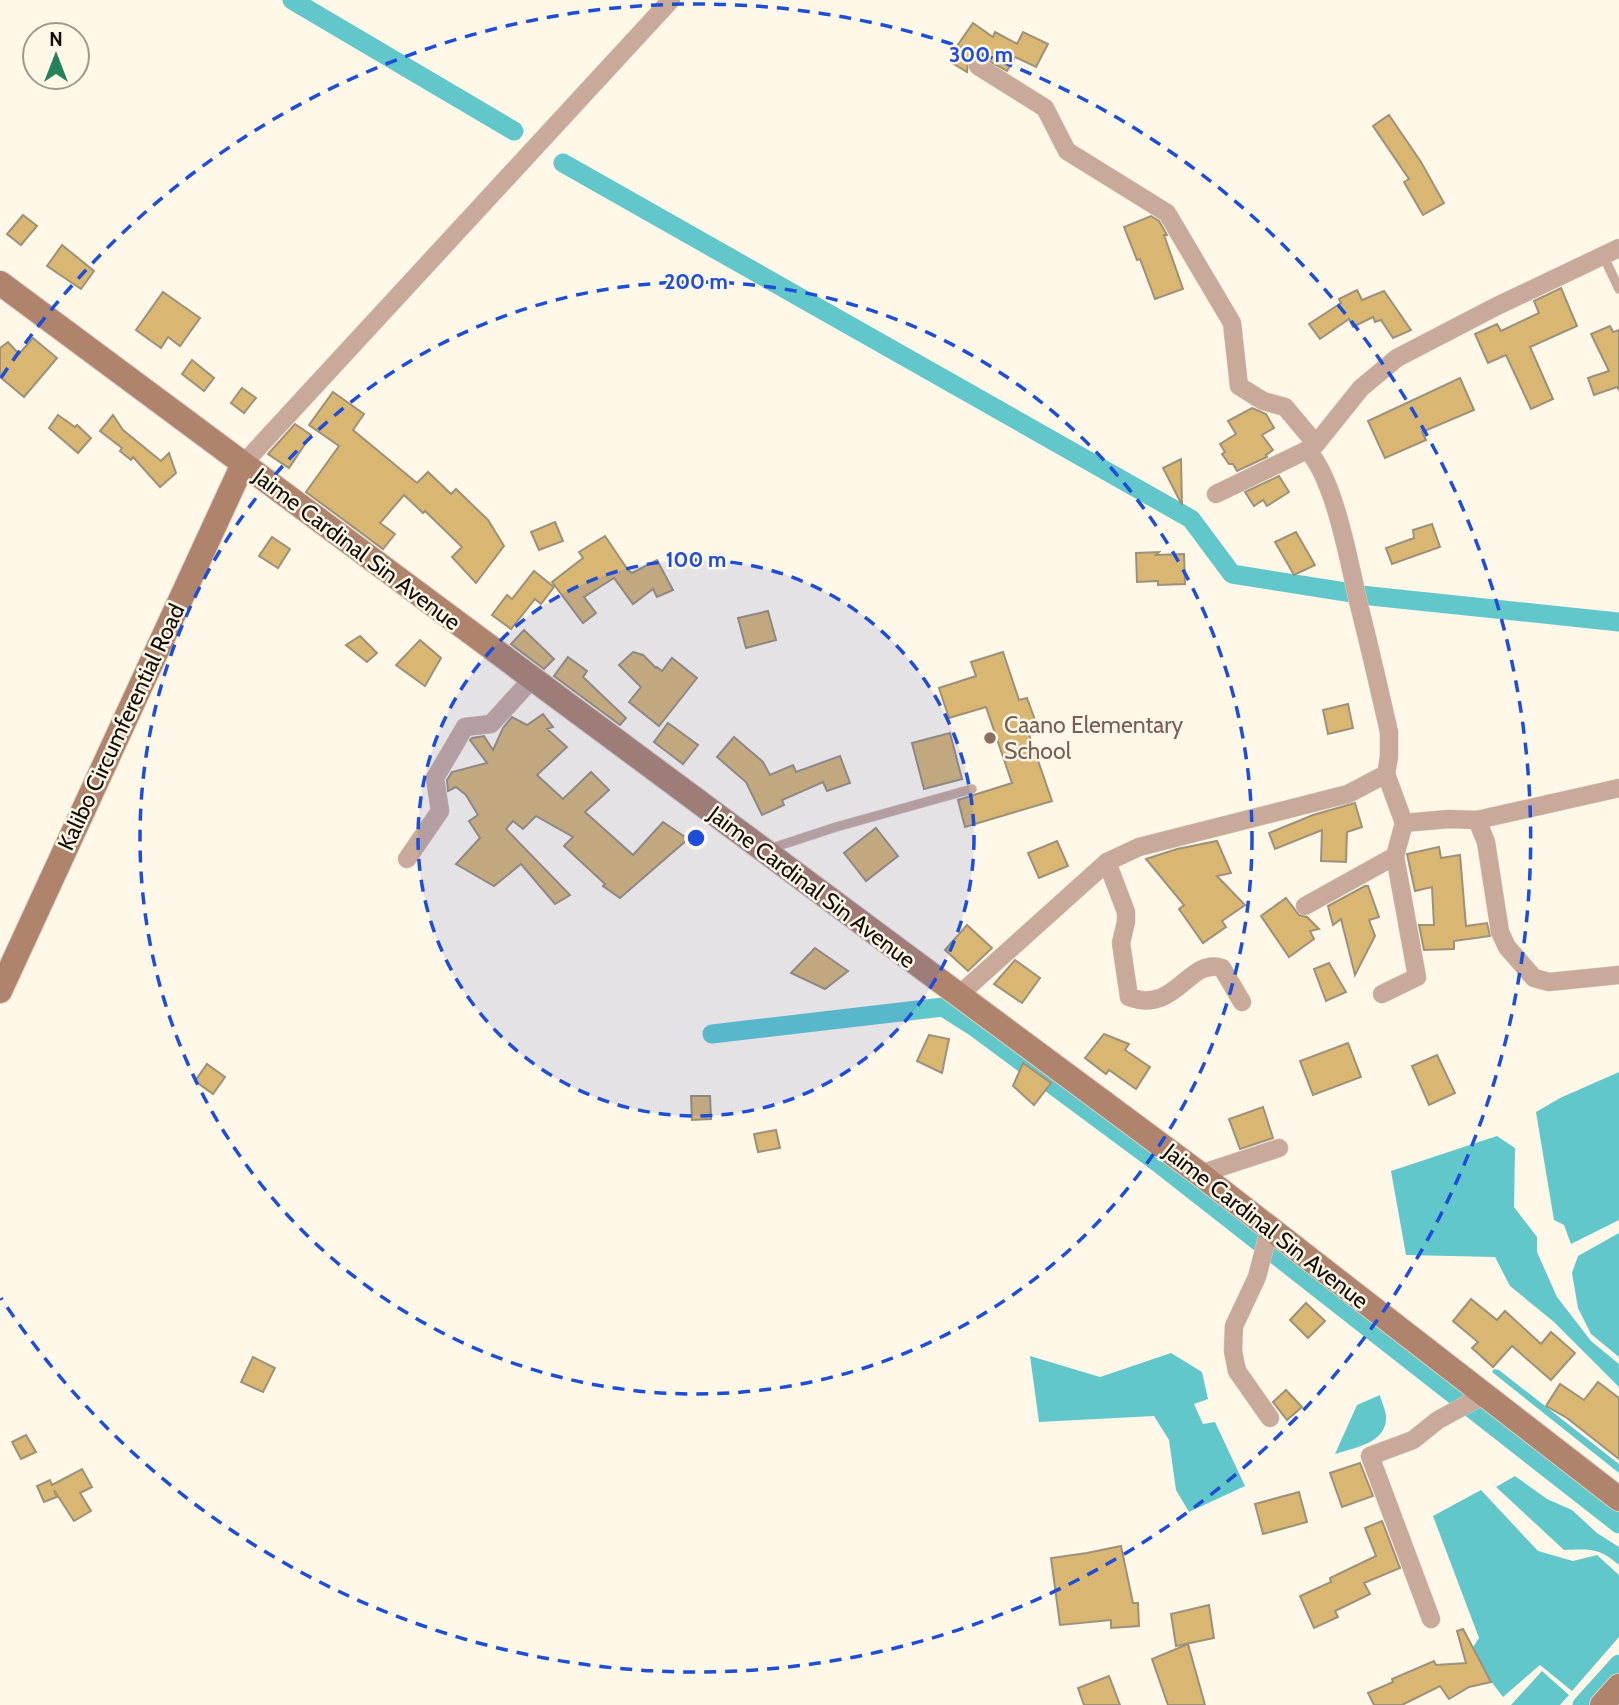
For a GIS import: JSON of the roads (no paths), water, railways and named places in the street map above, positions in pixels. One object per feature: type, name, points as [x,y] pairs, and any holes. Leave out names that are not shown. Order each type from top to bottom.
[{"type":"main road","name":"Jaime Cardinal Sin Avenue","points":[[0,283],[1200,1174],[1619,1499]]},
{"type":"main road","name":"Kalibo Circumferential Road","points":[[0,991],[243,464]]},
{"type":"main road","points":[[1602,1705],[1619,1686]]},
{"type":"street","points":[[243,464],[671,0]]},
{"type":"street","points":[[978,66],[1045,108],[1067,151],[1167,213],[1232,323],[1239,386],[1263,401],[1285,407],[1311,447],[1327,482],[1348,555],[1389,732],[1386,774],[1404,822],[1395,856],[1417,977],[1382,994]]},
{"type":"street","points":[[1216,494],[1311,447],[1361,388],[1397,358],[1496,306],[1611,252]]},
{"type":"street","points":[[408,859],[440,811],[435,778],[465,727],[491,724],[532,679]]},
{"type":"street","points":[[959,995],[1107,862],[1139,847],[1348,794],[1386,774]]},
{"type":"street","points":[[1404,822],[1477,820],[1619,788]]},
{"type":"street","points":[[1477,820],[1486,842],[1500,932],[1507,947],[1534,978],[1549,982],[1619,975]]},
{"type":"street","points":[[1305,906],[1395,856]]},
{"type":"street","points":[[1107,862],[1126,912],[1121,943],[1129,997],[1143,1002],[1161,999],[1201,970],[1213,965],[1222,968],[1242,1002]]},
{"type":"street","points":[[1200,1174],[1279,1148]]},
{"type":"street","points":[[1270,1228],[1257,1277],[1234,1326],[1233,1351],[1237,1371],[1270,1419]]},
{"type":"street","points":[[1431,1619],[1370,1456],[1413,1440],[1438,1420],[1483,1395]]},
{"type":"lane","points":[[1611,252],[1619,289]]},
{"type":"lane","points":[[764,851],[836,827],[972,789]]},
{"type":"water","points":[[1619,1072],[1619,1220],[1571,1244],[1564,1225],[1554,1220],[1536,1112],[1560,1098]]},
{"type":"water","points":[[1497,1136],[1515,1148],[1514,1207],[1537,1237],[1537,1252],[1557,1297],[1591,1341],[1619,1364],[1619,1387],[1554,1322],[1510,1286],[1495,1257],[1406,1255],[1391,1171]]},
{"type":"water","points":[[1619,1233],[1619,1357],[1591,1334],[1578,1308],[1572,1273],[1578,1256]]},
{"type":"water","points":[[1171,1353],[1202,1372],[1208,1399],[1194,1404],[1203,1424],[1215,1422],[1245,1486],[1189,1512],[1176,1490],[1169,1440],[1154,1416],[1039,1422],[1030,1356],[1100,1377]]},
{"type":"water","points":[[1494,1369],[1499,1370],[1619,1464],[1619,1473],[1492,1372]]},
{"type":"water","points":[[1380,1395],[1386,1417],[1381,1433],[1360,1447],[1335,1454],[1357,1405]]},
{"type":"water","points":[[1515,1476],[1547,1499],[1572,1510],[1597,1533],[1619,1547],[1619,1565],[1606,1555],[1594,1551],[1564,1550],[1496,1487]]},
{"type":"water","points":[[1481,1490],[1538,1551],[1573,1561],[1597,1555],[1619,1575],[1619,1637],[1572,1691],[1540,1665],[1503,1697],[1469,1653],[1479,1638],[1433,1516]]},
{"type":"water","points":[[1542,1671],[1569,1695],[1560,1705],[1511,1705]]},
{"type":"waterway","points":[[292,0],[514,131]]},
{"type":"waterway","points":[[563,163],[1191,519],[1232,574],[1352,593]]},
{"type":"waterway","points":[[1361,595],[1619,622]]},
{"type":"waterway","points":[[712,1034],[943,1007],[976,1028],[1157,1162],[1619,1524]]},
{"type":"waterway","points":[[1582,1705],[1619,1664]]},
{"type":"place","name":"Caano Elementary School","points":[[990,738]]}]
